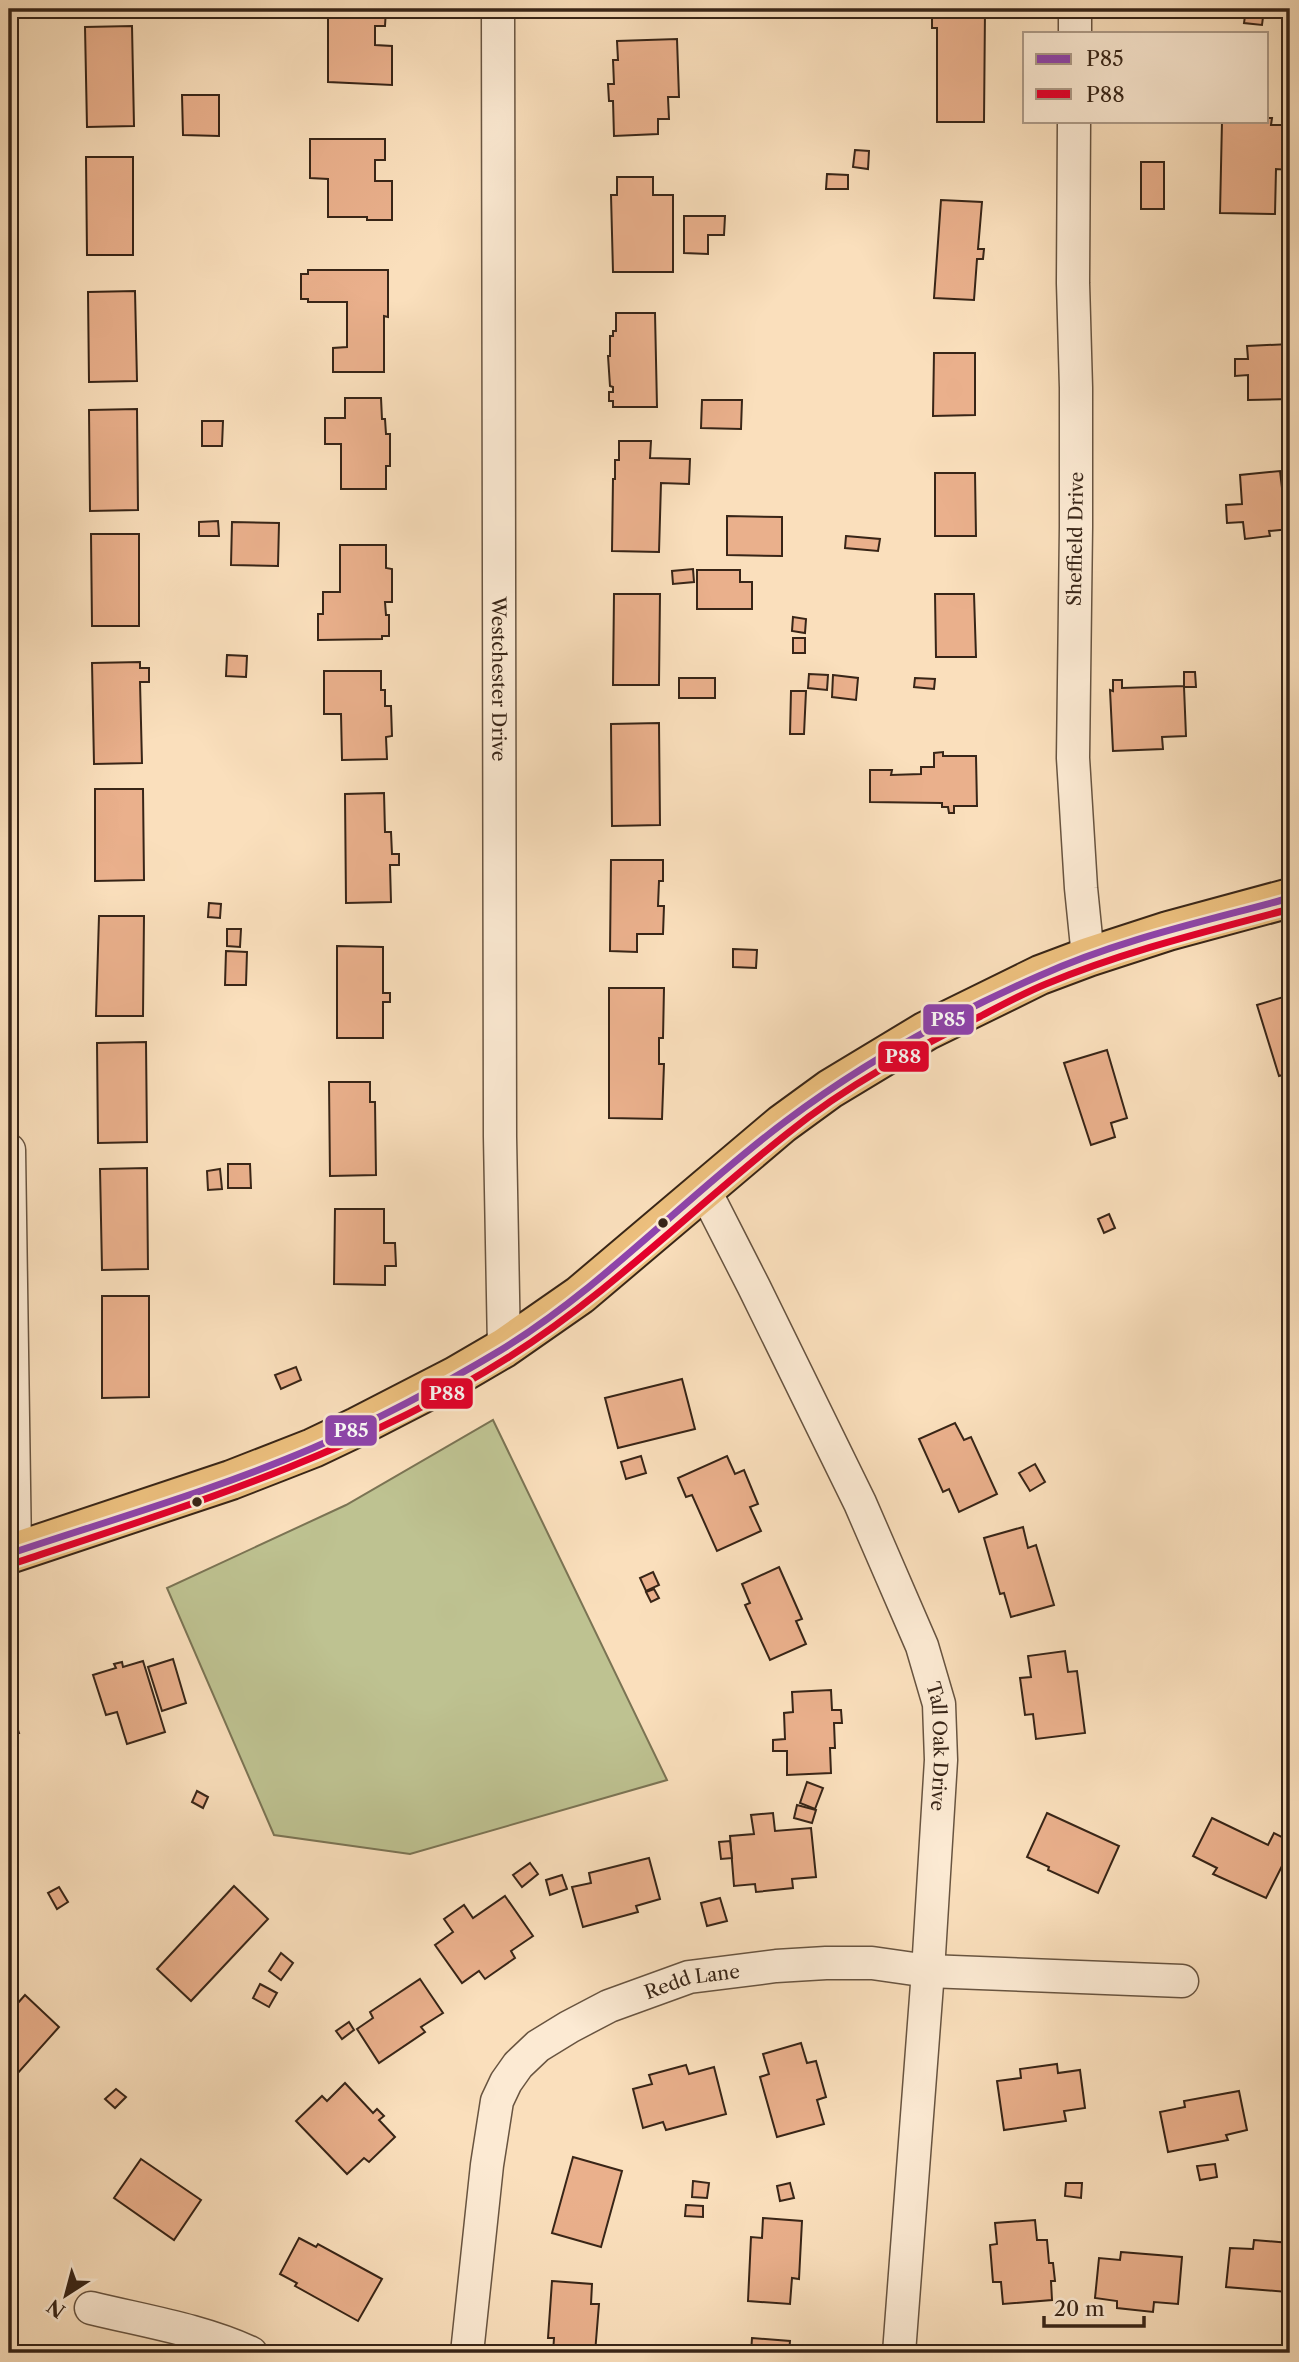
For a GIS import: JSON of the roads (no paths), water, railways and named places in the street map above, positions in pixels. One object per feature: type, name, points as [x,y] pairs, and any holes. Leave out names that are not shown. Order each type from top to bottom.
[{"type":"main road","points":[[12,1553],[182,1498],[313,1448],[402,1404],[504,1348],[580,1295],[782,1124],[830,1089],[926,1031],[1041,975],[1088,957],[1168,931],[1290,898]]},
{"type":"street","name":"Westchester Drive","points":[[498,9],[500,1137],[504,1348]]},
{"type":"street","points":[[1075,32],[1076,9]]},
{"type":"street","name":"Sheffield Drive","points":[[1074,122],[1076,527],[1073,758],[1088,957]]},
{"type":"street","points":[[9,1150],[12,1553]]},
{"type":"street","name":"Tall Oak Drive","points":[[705,1191],[860,1503],[922,1646],[934,1679],[939,1704],[941,1760],[929,1971],[899,2353]]},
{"type":"street","name":"Redd Lane","points":[[467,2353],[487,2165],[497,2101],[518,2065],[538,2046],[609,2006],[689,1977],[826,1963],[872,1963],[929,1971],[1182,1981]]},
{"type":"street","points":[[91,2308],[176,2328],[251,2353]]}]
